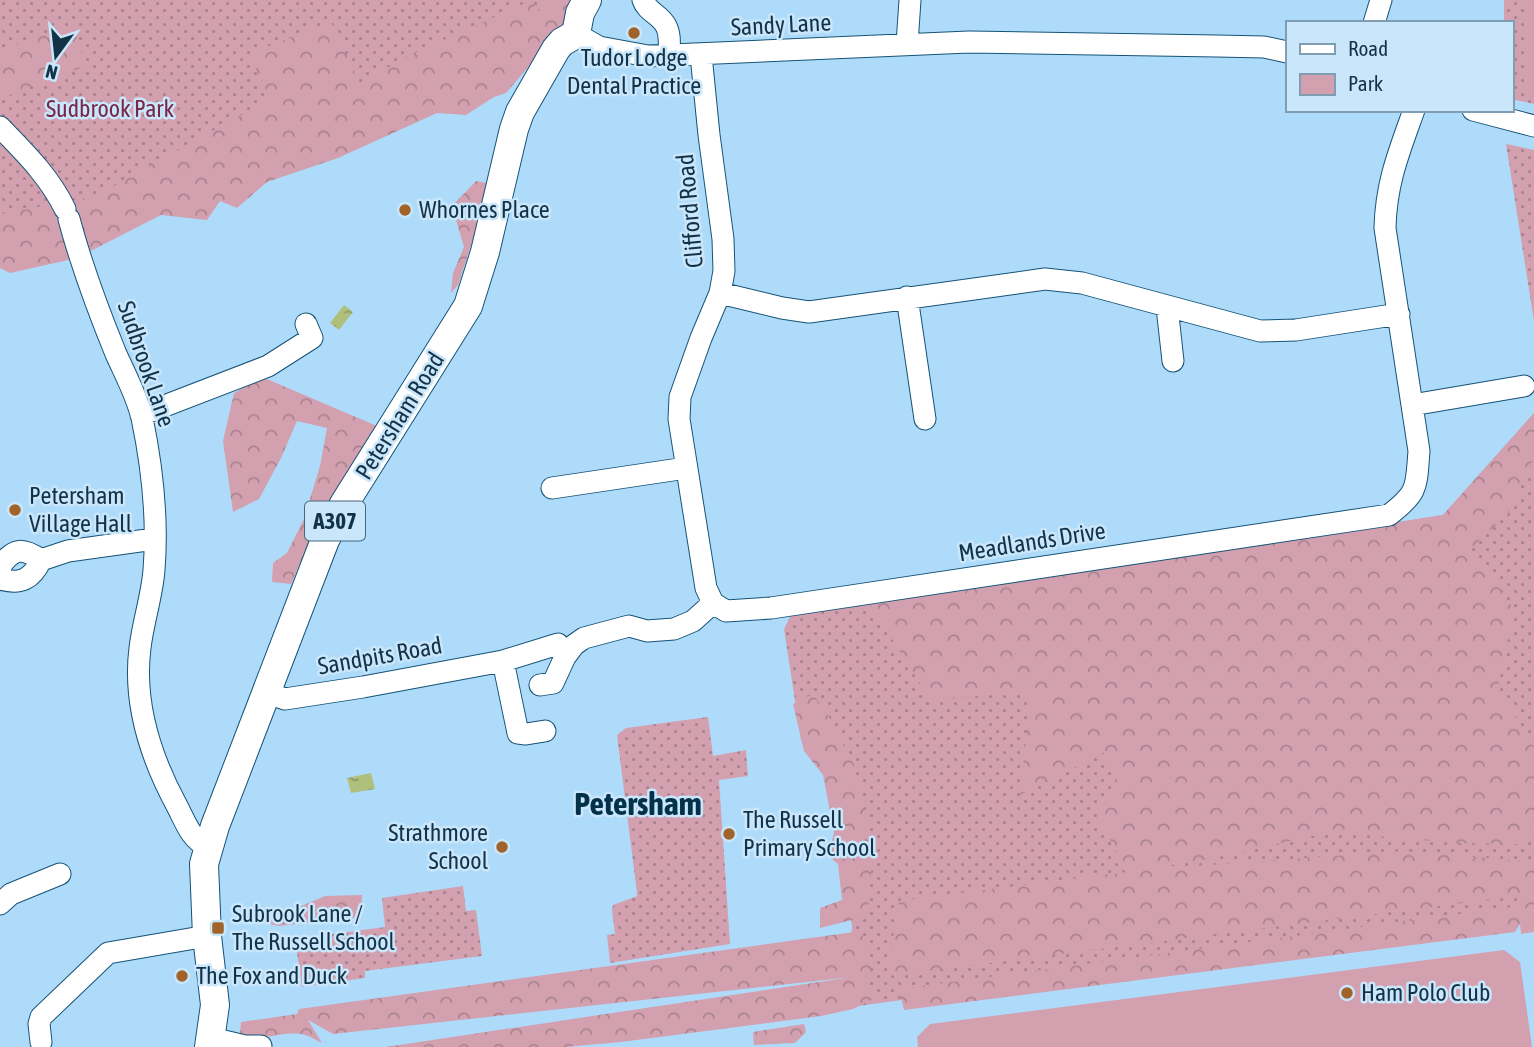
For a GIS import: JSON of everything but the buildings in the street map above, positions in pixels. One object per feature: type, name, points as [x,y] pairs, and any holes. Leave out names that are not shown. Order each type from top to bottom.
[{"type":"main road","name":"Petersham Road","points":[[210,1042],[215,1005],[207,936],[204,864],[207,846],[328,533],[468,306],[483,261],[516,120],[556,49],[576,34],[580,13],[587,0]]},
{"type":"street","points":[[907,44],[910,0]]},
{"type":"street","points":[[1375,21],[1381,0]]},
{"type":"street","points":[[643,1],[645,7],[665,24],[669,36],[669,56]]},
{"type":"street","name":"Sandy Lane","points":[[576,34],[609,50],[669,56],[968,43],[1264,47],[1286,52]]},
{"type":"street","name":"Clifford Road","points":[[701,55],[723,239],[724,271],[720,293],[680,397],[679,419],[706,588],[713,603]]},
{"type":"street","name":"Meadlands Drive","points":[[713,603],[726,611],[771,608],[1389,515],[1410,499],[1417,483],[1419,451],[1385,228],[1386,198],[1413,112]]},
{"type":"street","points":[[1481,112],[1534,126]]},
{"type":"street","name":"Sudbrook Lane","points":[[0,127],[55,189],[67,214],[115,351],[141,415],[150,466],[154,570],[139,650],[140,693],[154,758],[197,841],[207,846]]},
{"type":"street","points":[[720,293],[809,312],[1045,279],[1082,283],[1260,331],[1296,330],[1399,314]]},
{"type":"street","points":[[907,297],[924,419]]},
{"type":"street","points":[[1167,307],[1173,361]]},
{"type":"street","points":[[141,415],[268,366],[312,338],[306,324]]},
{"type":"street","points":[[1412,405],[1524,386]]},
{"type":"street","points":[[552,487],[686,468]]},
{"type":"street","points":[[0,579],[13,582],[23,579],[32,575],[41,560],[68,551],[154,538]]},
{"type":"street","points":[[0,567],[9,554],[16,551],[29,552],[41,560]]},
{"type":"street","points":[[540,685],[553,683],[566,644],[629,626],[647,631],[674,629],[693,621],[713,603]]},
{"type":"street","name":"Sandpits Road","points":[[267,693],[285,699],[363,687],[503,660],[566,644]]},
{"type":"street","points":[[503,660],[518,733],[545,731]]},
{"type":"street","points":[[0,904],[11,894],[60,874]]},
{"type":"street","points":[[41,1042],[41,1017],[104,955],[207,936]]},
{"type":"street","points":[[210,1042],[261,1046]]},
{"type":"green space","name":"Sudbrook Park","points":[[0,0],[566,0],[0,256]]},
{"type":"green space","points":[[532,0],[537,11],[548,0],[574,0],[565,24],[506,93],[494,97],[466,115],[437,113],[338,158],[267,182],[237,208],[220,201],[207,220],[161,215],[77,258],[10,273],[0,268],[0,214],[96,196],[270,99],[249,54],[331,22],[360,83],[410,55]]},
{"type":"green space","points":[[1504,0],[1534,0],[1534,104],[1513,99],[1513,21],[1504,21]]},
{"type":"green space","points":[[1528,0],[1534,0],[1534,95],[1526,95]]},
{"type":"green space","points":[[72,25],[86,66],[0,99],[0,51]]},
{"type":"green space","points":[[1506,144],[1534,150],[1534,321]]},
{"type":"green space","points":[[476,181],[491,184],[458,285],[451,293],[453,273],[464,247],[452,206]]},
{"type":"green space","points":[[262,377],[377,426],[323,510],[291,584],[272,582],[273,563],[287,553],[304,519],[320,466],[327,428],[297,421],[259,499],[233,512],[223,441],[234,393]]},
{"type":"green space","points":[[1534,413],[1534,914],[843,1008],[852,927],[835,772],[801,740],[784,629],[792,613],[937,595],[1443,515]]},
{"type":"green space","points":[[1534,413],[1534,458],[1508,514],[1469,550],[1489,572],[1514,610],[1498,687],[1534,747],[1534,826],[1520,844],[1454,843],[1331,832],[1204,860],[1140,870],[1403,851],[1534,862],[1534,932],[1521,934],[1520,924],[1515,932],[904,1010],[899,989],[1519,906],[1518,896],[887,976],[899,901],[1127,872],[1095,812],[1117,780],[1105,752],[1020,795],[1031,692],[931,700],[869,603],[981,588],[1443,515]]},
{"type":"green space","points":[[813,694],[831,720],[854,765],[873,844],[868,916],[820,928],[820,908],[842,900],[838,864],[828,856],[834,833],[823,775],[804,751],[793,704]]},
{"type":"green space","points":[[708,717],[713,756],[746,750],[748,776],[719,780],[730,944],[610,963],[607,935],[615,934],[613,905],[637,896],[617,735],[626,728]]},
{"type":"green space","points":[[463,886],[466,911],[476,910],[482,956],[365,971],[365,978],[302,987],[295,939],[385,927],[382,898]]},
{"type":"green space","points":[[362,895],[361,917],[278,926],[266,923],[271,914],[297,908],[325,896]]},
{"type":"green space","points":[[861,931],[873,974],[865,975],[874,999],[853,1009],[821,1016],[565,1047],[386,1047],[852,977],[333,1034],[308,1020],[322,1043],[301,1034],[256,1037],[240,1034],[241,1022],[297,1014],[299,1009]]},
{"type":"green space","name":"Ham Polo Club","points":[[1504,950],[1520,962],[1532,1047],[918,1047],[917,1037],[930,1024]]},
{"type":"green space","points":[[804,1024],[806,1032],[795,1043],[754,1045],[753,1032]]},
{"type":"water","points":[[344,305],[353,312],[339,330],[330,323]]},
{"type":"water","points":[[371,773],[375,789],[351,793],[347,778]]},
{"type":"place","name":"Tudor Lodge Dental Practice","points":[[634,33]]},
{"type":"place","name":"Whornes Place","points":[[405,210]]},
{"type":"place","name":"Petersham Village Hall","points":[[15,510]]},
{"type":"place","name":"The Russell Primary School","points":[[729,834]]},
{"type":"place","name":"Strathmore School","points":[[502,847]]},
{"type":"place","name":"Subrook Lane / The Russell School","points":[[218,928]]},
{"type":"place","name":"The Fox and Duck","points":[[182,976]]},
{"type":"place","name":"Ham Polo Club","points":[[1347,993]]},
{"type":"district","name":"Petersham","points":[[638,804]]}]
